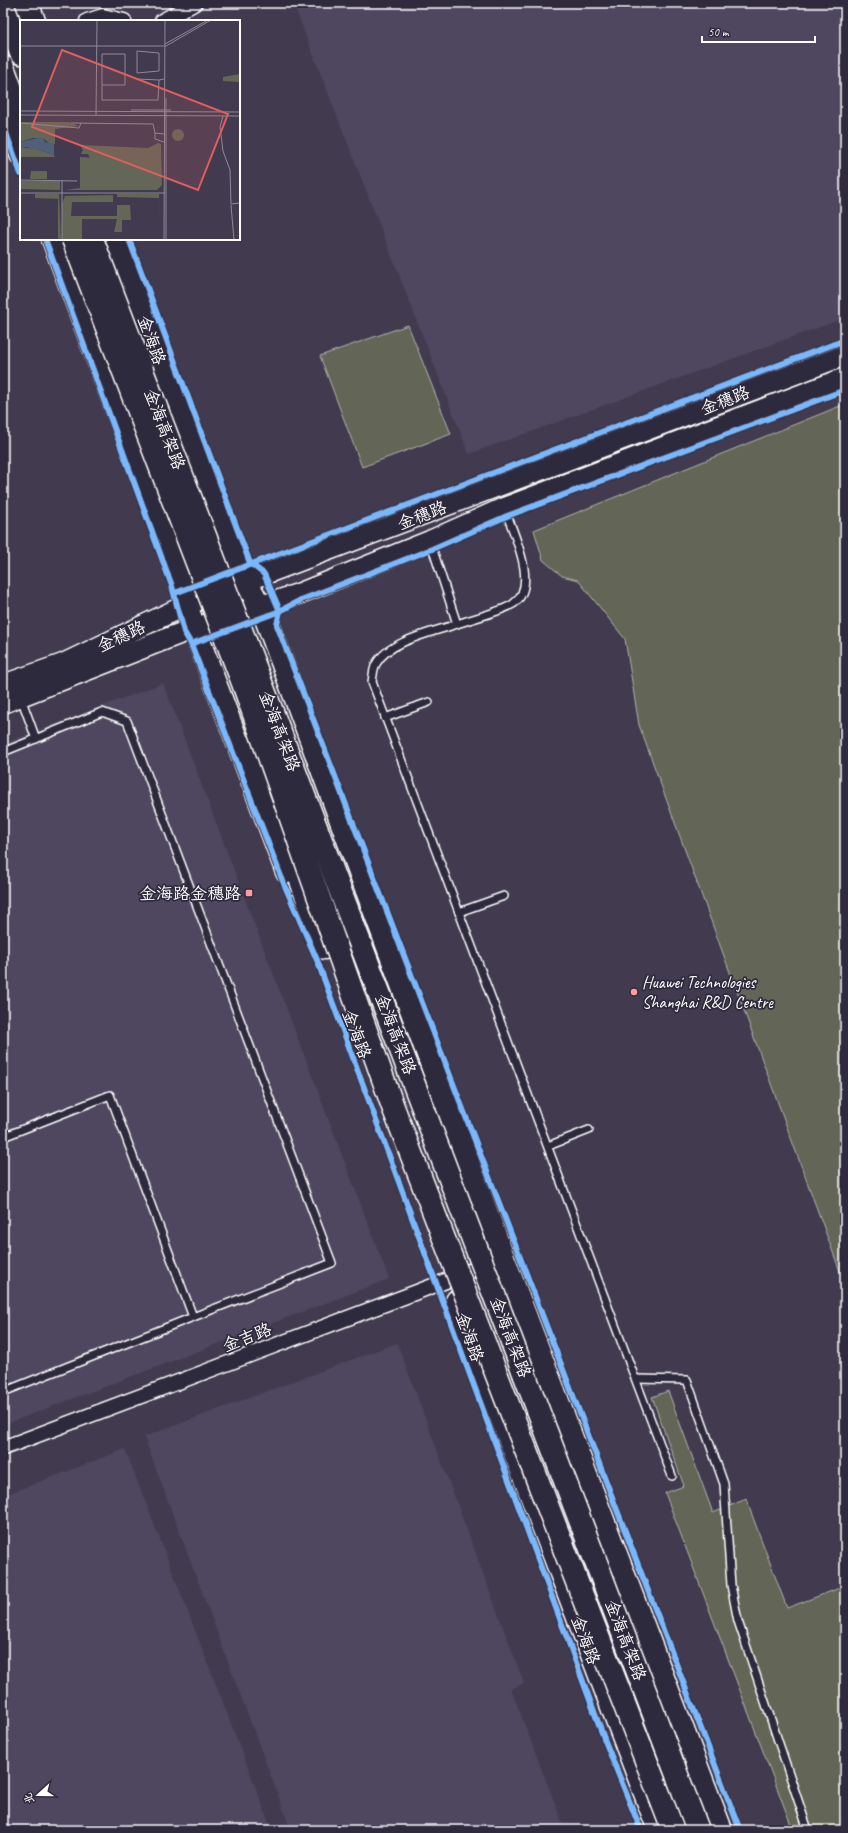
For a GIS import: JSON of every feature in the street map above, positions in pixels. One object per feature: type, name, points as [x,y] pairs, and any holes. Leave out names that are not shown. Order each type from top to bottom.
[{"type":"main road","points":[[27,3],[34,20]]},
{"type":"main road","points":[[3,6],[20,50]]},
{"type":"main road","points":[[3,57],[20,101]]},
{"type":"main road","points":[[3,67],[20,113]]},
{"type":"main road","points":[[3,106],[20,151]]},
{"type":"main road","name":"金海路","points":[[53,240],[184,590],[186,606],[194,629],[288,876],[325,948],[478,1359],[659,1830]]},
{"type":"main road","points":[[66,240],[253,746],[325,948]]},
{"type":"main road","name":"金海高架路","points":[[73,240],[243,683],[393,1107],[673,1830]]},
{"type":"main road","name":"金海高架路","points":[[92,240],[699,1830]]},
{"type":"main road","name":"金海路","points":[[116,240],[184,428],[246,581],[260,605],[503,1257],[721,1830]]},
{"type":"street","points":[[164,20],[195,3]]},
{"type":"street","points":[[90,20],[103,16],[120,20]]},
{"type":"street","name":"金穗路","points":[[12,691],[63,664],[186,606],[246,581],[845,355]]},
{"type":"street","name":"金穗路","points":[[12,691],[260,605],[275,602],[430,541],[504,508],[845,378]]},
{"type":"street","name":"金吉路","points":[[3,1448],[449,1279],[503,1257]]},
{"type":"lane","points":[[504,508],[524,564],[525,579],[522,593],[513,604],[399,644],[385,652],[375,665],[372,682],[672,1476]]},
{"type":"lane","points":[[430,541],[457,624]]},
{"type":"lane","points":[[12,691],[36,739]]},
{"type":"lane","points":[[385,718],[429,702]]},
{"type":"lane","points":[[3,752],[102,712],[127,721],[332,1263],[3,1392]]},
{"type":"lane","points":[[459,912],[504,896]]},
{"type":"lane","points":[[3,1137],[110,1095],[193,1317]]},
{"type":"lane","points":[[548,1146],[589,1130]]},
{"type":"lane","points":[[636,1379],[687,1380],[724,1484],[731,1585],[738,1621],[808,1830]]},
{"type":"shaded area","points":[[293,3],[845,3],[845,318],[469,454]]},
{"type":"shaded area","points":[[163,683],[389,1279],[3,1425],[3,744]]},
{"type":"shaded area","points":[[397,1343],[524,1683],[511,1689],[565,1830],[291,1830],[144,1437]]},
{"type":"shaded area","points":[[125,1449],[272,1830],[3,1830],[3,1496]]},
{"type":"green space","points":[[408,325],[451,434],[362,467],[320,356]]},
{"type":"green space","points":[[845,404],[845,1285],[639,725],[625,639],[578,580],[562,576],[543,560],[534,530]]},
{"type":"green space","points":[[668,1391],[713,1513],[746,1499],[787,1608],[845,1586],[845,1830],[793,1830],[665,1493],[684,1486],[652,1397]]},
{"type":"cycle path","points":[[3,125],[20,171]]},
{"type":"cycle path","points":[[45,240],[172,586],[184,632],[191,644],[282,879],[317,960],[605,1741],[641,1830]]},
{"type":"cycle path","points":[[129,240],[250,563],[264,574],[280,611],[277,625],[740,1830]]},
{"type":"cycle path","points":[[175,593],[845,340]]},
{"type":"cycle path","points":[[191,644],[280,611],[301,600],[432,549],[507,516],[845,390]]},
{"type":"place","name":"金海路金穗路","points":[[249,893]]},
{"type":"place","name":"Huawei Technologies Shanghai R&D Centre","points":[[634,992]]}]
